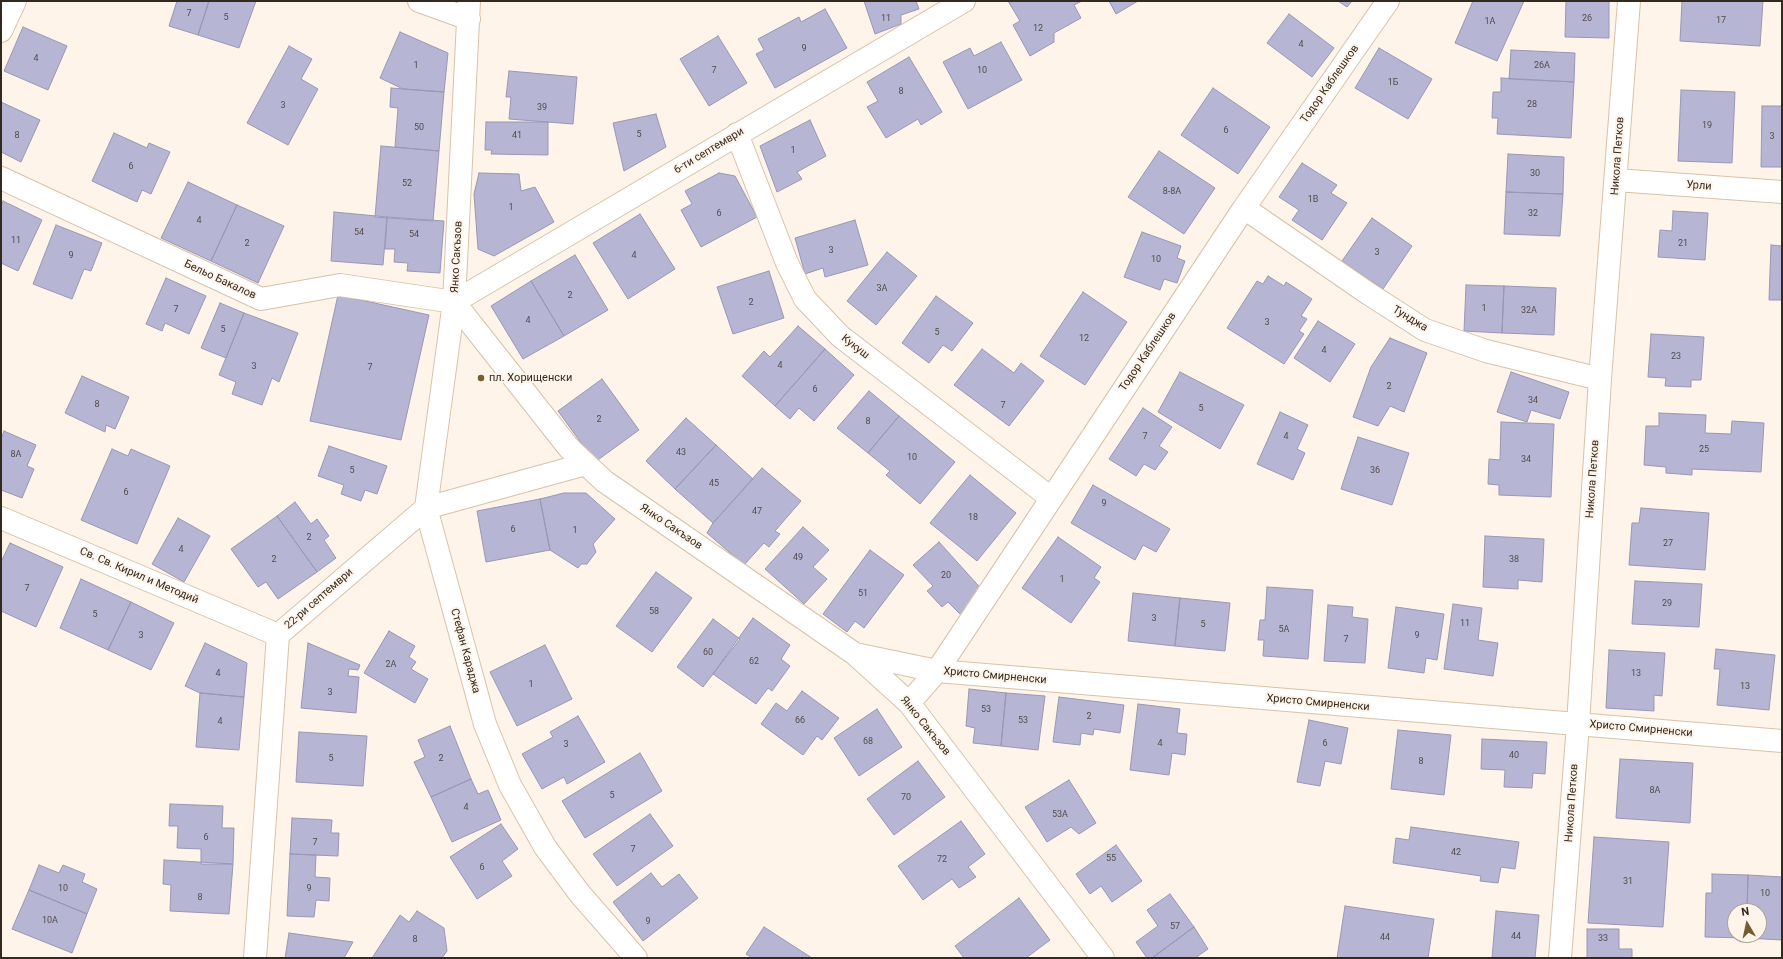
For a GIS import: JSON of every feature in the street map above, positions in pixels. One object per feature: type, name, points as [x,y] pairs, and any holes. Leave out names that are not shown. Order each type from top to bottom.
[{"type":"street","points":[[1,31],[15,1]]},
{"type":"street","points":[[418,1],[469,10]]},
{"type":"street","name":"6-ти септември","points":[[454,302],[964,1]]},
{"type":"street","name":"Тодор Каблешков","points":[[909,703],[937,671],[1244,208],[1388,1]]},
{"type":"street","name":"Никола Петков","points":[[1560,958],[1578,724],[1600,378],[1629,1]]},
{"type":"street","name":"Янко Сакъзов","points":[[469,10],[454,302],[569,448],[604,482],[855,654],[909,703],[1103,958]]},
{"type":"street","name":"Кукуш","points":[[737,134],[787,263],[806,299],[840,336],[1051,498]]},
{"type":"street","name":"Бельо Бакалов","points":[[1,178],[261,299],[340,285],[454,302]]},
{"type":"street","name":"Урли","points":[[1616,180],[1782,192]]},
{"type":"street","name":"Тунджа","points":[[1244,208],[1369,294],[1425,330],[1486,352],[1600,378]]},
{"type":"street","name":"Стефан Караджа","points":[[454,302],[426,508],[485,724],[510,785],[545,847],[580,894],[636,958]]},
{"type":"street","name":"22-ри септември","points":[[255,958],[278,635],[426,508],[586,464]]},
{"type":"street","name":"Св. Св. Кирил и Методий","points":[[1,518],[278,635]]},
{"type":"street","name":"Христо Смирненски","points":[[855,654],[937,671],[1782,741]]},
{"type":"building","points":[[177,1],[209,1],[198,35],[169,26]]},
{"type":"building","points":[[209,1],[256,1],[239,48],[198,35]]},
{"type":"building","points":[[864,1],[916,1],[919,9],[901,15],[901,24],[875,34]]},
{"type":"building","points":[[1008,1],[1082,1],[1074,5],[1081,18],[1054,33],[1054,42],[1030,56],[1013,25],[1020,21]]},
{"type":"building","points":[[1109,1],[1138,1],[1116,14]]},
{"type":"building","points":[[1338,1],[1352,1],[1347,7]]},
{"type":"building","points":[[1473,1],[1524,1],[1497,61],[1455,43]]},
{"type":"building","points":[[1566,1],[1609,1],[1609,38],[1565,37]]},
{"type":"building","points":[[1682,1],[1763,1],[1760,46],[1680,41]]},
{"type":"building","points":[[825,9],[847,48],[775,88],[756,54],[764,50],[758,39],[799,17],[801,22]]},
{"type":"building","points":[[1289,14],[1334,48],[1312,77],[1267,43]]},
{"type":"building","points":[[23,27],[67,46],[48,90],[4,71]]},
{"type":"building","points":[[400,32],[448,53],[444,92],[403,89],[380,78]]},
{"type":"building","points":[[718,36],[747,83],[709,106],[680,59]]},
{"type":"building","points":[[1001,42],[1022,80],[968,109],[943,62],[970,48],[974,56]]},
{"type":"building","points":[[289,46],[312,59],[301,79],[318,89],[288,145],[247,123]]},
{"type":"building","points":[[1379,48],[1432,79],[1408,119],[1355,88]]},
{"type":"building","points":[[1511,50],[1575,53],[1574,82],[1509,79]]},
{"type":"building","points":[[909,57],[942,112],[921,125],[918,119],[886,138],[867,107],[878,101],[867,82]]},
{"type":"building","points":[[509,71],[577,77],[573,124],[509,119],[511,97],[506,97]]},
{"type":"building","points":[[1501,78],[1574,82],[1571,138],[1497,134],[1498,118],[1492,118],[1493,92],[1501,92]]},
{"type":"building","points":[[391,88],[444,92],[439,151],[395,147],[398,108],[390,107]]},
{"type":"building","points":[[1213,88],[1270,127],[1238,174],[1181,135]]},
{"type":"building","points":[[1681,90],[1735,92],[1732,163],[1678,161]]},
{"type":"building","points":[[1,102],[40,120],[21,162],[1,152]]},
{"type":"building","points":[[1762,106],[1782,106],[1782,167],[1761,167]]},
{"type":"building","points":[[656,114],[666,147],[624,171],[613,123]]},
{"type":"building","points":[[810,120],[826,156],[797,172],[802,179],[777,192],[760,146]]},
{"type":"building","points":[[486,122],[548,122],[548,155],[491,154],[492,150],[485,150]]},
{"type":"building","points":[[114,133],[147,148],[149,143],[170,152],[151,194],[142,190],[137,202],[92,181]]},
{"type":"building","points":[[381,146],[439,151],[433,221],[375,217]]},
{"type":"building","points":[[1159,151],[1215,188],[1184,234],[1128,197]]},
{"type":"building","points":[[1508,154],[1564,157],[1563,194],[1506,192]]},
{"type":"building","points":[[1302,163],[1337,185],[1331,193],[1347,203],[1322,240],[1292,220],[1299,210],[1279,197]]},
{"type":"building","points":[[479,173],[519,174],[521,191],[535,187],[554,222],[494,256],[478,249],[474,194]]},
{"type":"building","points":[[719,173],[735,176],[757,217],[701,247],[681,210],[692,204],[685,191]]},
{"type":"building","points":[[188,182],[237,205],[211,261],[161,238]]},
{"type":"building","points":[[1506,192],[1563,194],[1560,236],[1504,234]]},
{"type":"building","points":[[3,201],[42,220],[18,271],[1,263],[1,206]]},
{"type":"building","points":[[237,205],[284,226],[258,283],[211,261]]},
{"type":"building","points":[[1673,211],[1708,213],[1705,260],[1658,257],[1660,230],[1672,231]]},
{"type":"building","points":[[334,212],[387,217],[383,265],[331,261]]},
{"type":"building","points":[[640,214],[675,269],[628,299],[593,243]]},
{"type":"building","points":[[387,217],[444,221],[440,273],[407,271],[408,263],[394,262],[395,249],[385,249]]},
{"type":"building","points":[[1372,218],[1412,246],[1383,289],[1342,261]]},
{"type":"building","points":[[855,220],[868,265],[825,277],[823,268],[805,274],[795,238]]},
{"type":"building","points":[[56,225],[102,243],[91,271],[84,269],[72,299],[33,284]]},
{"type":"building","points":[[1142,232],[1181,246],[1177,258],[1185,261],[1177,283],[1164,279],[1160,290],[1124,277]]},
{"type":"building","points":[[1771,245],[1782,246],[1782,300],[1769,300]]},
{"type":"building","points":[[887,252],[917,276],[876,325],[847,301]]},
{"type":"building","points":[[575,255],[608,310],[564,336],[531,281]]},
{"type":"building","points":[[769,271],[784,318],[733,334],[717,287]]},
{"type":"building","points":[[1268,276],[1284,286],[1286,282],[1312,299],[1301,316],[1307,319],[1299,331],[1304,334],[1284,364],[1227,328],[1257,281],[1263,284]]},
{"type":"building","points":[[166,278],[206,296],[189,334],[165,323],[162,331],[146,324]]},
{"type":"building","points":[[531,281],[564,336],[523,359],[491,306]]},
{"type":"building","points":[[1466,285],[1504,286],[1502,333],[1464,331]]},
{"type":"building","points":[[1504,286],[1556,288],[1554,335],[1502,333]]},
{"type":"building","points":[[1083,292],[1127,322],[1085,385],[1040,356]]},
{"type":"building","points":[[338,295],[429,315],[401,440],[310,421]]},
{"type":"building","points":[[936,296],[973,323],[952,351],[943,345],[929,363],[902,343]]},
{"type":"building","points":[[220,303],[244,313],[226,358],[201,348]]},
{"type":"building","points":[[244,313],[298,333],[279,382],[272,378],[262,405],[232,394],[236,382],[219,375]]},
{"type":"building","points":[[1318,321],[1355,344],[1330,382],[1294,358]]},
{"type":"building","points":[[798,326],[825,349],[775,406],[742,376],[764,351],[770,357]]},
{"type":"building","points":[[1651,334],[1704,337],[1701,380],[1691,380],[1691,387],[1665,386],[1666,378],[1648,377]]},
{"type":"building","points":[[1390,338],[1427,353],[1404,412],[1390,406],[1378,426],[1353,417],[1371,367]]},
{"type":"building","points":[[825,349],[854,375],[814,421],[799,408],[790,419],[775,406]]},
{"type":"building","points":[[982,349],[1014,373],[1021,363],[1044,381],[1009,426],[954,385]]},
{"type":"building","points":[[1180,372],[1244,405],[1220,449],[1158,412]]},
{"type":"building","points":[[1511,372],[1569,392],[1560,419],[1531,410],[1527,422],[1497,412]]},
{"type":"building","points":[[82,376],[129,397],[115,429],[106,425],[105,432],[65,413]]},
{"type":"building","points":[[602,379],[639,430],[595,462],[558,411]]},
{"type":"building","points":[[869,391],[899,416],[868,453],[837,428]]},
{"type":"building","points":[[1143,408],[1172,427],[1159,446],[1168,452],[1155,470],[1144,464],[1136,476],[1109,459]]},
{"type":"building","points":[[1280,412],[1308,425],[1297,449],[1305,453],[1293,480],[1257,464]]},
{"type":"building","points":[[1659,413],[1706,415],[1705,433],[1731,434],[1732,421],[1764,423],[1761,472],[1692,469],[1692,475],[1666,473],[1666,467],[1644,465],[1646,426],[1659,426]]},
{"type":"building","points":[[899,416],[955,462],[920,504],[886,475],[890,471],[868,453]]},
{"type":"building","points":[[686,418],[716,445],[675,489],[646,461]]},
{"type":"building","points":[[1501,422],[1554,424],[1551,497],[1499,495],[1499,485],[1488,484],[1489,459],[1500,460]]},
{"type":"building","points":[[4,431],[36,445],[27,466],[34,469],[22,498],[1,490],[1,439]]},
{"type":"building","points":[[1358,437],[1409,453],[1392,505],[1341,489]]},
{"type":"building","points":[[716,445],[753,479],[713,523],[675,489]]},
{"type":"building","points":[[329,446],[387,466],[377,494],[365,490],[361,501],[341,494],[344,485],[318,476]]},
{"type":"building","points":[[112,449],[128,456],[131,449],[170,466],[137,544],[81,520]]},
{"type":"building","points":[[762,468],[801,501],[775,531],[780,534],[769,547],[764,543],[744,565],[707,533],[713,523]]},
{"type":"building","points":[[970,475],[1016,513],[977,561],[930,523]]},
{"type":"building","points":[[1093,485],[1170,529],[1156,552],[1143,545],[1135,560],[1071,523]]},
{"type":"building","points":[[564,493],[586,493],[615,519],[593,544],[596,552],[587,564],[581,564],[578,568],[550,550],[540,499]]},
{"type":"building","points":[[540,499],[550,550],[486,562],[477,511]]},
{"type":"building","points":[[295,502],[311,524],[317,519],[329,536],[324,540],[336,558],[317,572],[277,516]]},
{"type":"building","points":[[1641,508],[1709,513],[1705,570],[1629,565],[1632,523],[1639,523]]},
{"type":"building","points":[[277,516],[317,572],[278,599],[266,582],[258,587],[231,549]]},
{"type":"building","points":[[178,518],[210,536],[184,582],[152,564]]},
{"type":"building","points":[[803,527],[829,550],[813,567],[827,579],[804,604],[765,569]]},
{"type":"building","points":[[1485,536],[1544,539],[1542,582],[1518,580],[1518,589],[1483,587]]},
{"type":"building","points":[[1058,537],[1101,567],[1094,578],[1100,582],[1071,623],[1022,588]]},
{"type":"building","points":[[939,542],[985,593],[961,615],[948,602],[942,607],[927,591],[933,586],[913,565]]},
{"type":"building","points":[[10,543],[63,567],[36,627],[1,611],[1,562]]},
{"type":"building","points":[[870,550],[904,575],[864,628],[855,621],[847,632],[823,614]]},
{"type":"building","points":[[656,572],[692,598],[652,652],[616,626]]},
{"type":"building","points":[[81,579],[131,602],[108,650],[60,628]]},
{"type":"building","points":[[1635,581],[1702,584],[1699,627],[1632,624]]},
{"type":"building","points":[[1267,587],[1313,590],[1308,659],[1263,656],[1264,640],[1258,640],[1260,620],[1265,620]]},
{"type":"building","points":[[1133,593],[1180,598],[1175,646],[1128,641]]},
{"type":"building","points":[[1180,598],[1230,603],[1225,651],[1175,646]]},
{"type":"building","points":[[131,602],[174,623],[151,670],[108,650]]},
{"type":"building","points":[[1453,604],[1482,608],[1478,640],[1498,643],[1493,676],[1444,669]]},
{"type":"building","points":[[1328,605],[1353,607],[1352,617],[1368,619],[1365,663],[1324,661]]},
{"type":"building","points":[[1396,607],[1444,614],[1437,660],[1426,658],[1424,673],[1388,668]]},
{"type":"building","points":[[753,618],[790,645],[781,659],[790,666],[772,691],[768,688],[756,704],[713,674]]},
{"type":"building","points":[[713,619],[740,639],[703,687],[677,667]]},
{"type":"building","points":[[389,631],[415,646],[409,657],[416,662],[411,669],[428,679],[415,703],[364,673]]},
{"type":"building","points":[[205,643],[247,663],[244,697],[200,693],[185,686]]},
{"type":"building","points":[[308,643],[360,665],[358,670],[349,669],[348,676],[359,677],[356,713],[301,708]]},
{"type":"building","points":[[545,645],[572,699],[517,726],[490,672]]},
{"type":"building","points":[[1716,649],[1775,655],[1769,710],[1717,705],[1720,669],[1714,669]]},
{"type":"building","points":[[1609,650],[1665,653],[1662,696],[1654,695],[1654,711],[1606,708]]},
{"type":"building","points":[[969,689],[1006,693],[1001,746],[973,743],[975,728],[966,726]]},
{"type":"building","points":[[802,691],[839,718],[822,740],[817,736],[803,755],[761,724],[776,703],[787,711]]},
{"type":"building","points":[[200,693],[244,697],[239,750],[196,747]]},
{"type":"building","points":[[1006,693],[1045,696],[1038,750],[1001,746]]},
{"type":"building","points":[[1059,697],[1124,705],[1120,733],[1094,729],[1093,735],[1081,733],[1080,745],[1053,742]]},
{"type":"building","points":[[1138,704],[1180,709],[1177,733],[1187,734],[1185,755],[1172,753],[1169,775],[1130,770]]},
{"type":"building","points":[[877,709],[902,747],[859,776],[834,738]]},
{"type":"building","points":[[578,716],[605,762],[567,784],[564,777],[542,789],[522,754],[553,737],[550,732]]},
{"type":"building","points":[[1309,720],[1348,728],[1341,764],[1325,761],[1320,786],[1297,782]]},
{"type":"building","points":[[450,726],[471,779],[431,797],[414,762],[425,757],[418,740]]},
{"type":"building","points":[[1398,730],[1451,735],[1444,795],[1391,789]]},
{"type":"building","points":[[299,732],[367,736],[363,786],[296,782]]},
{"type":"building","points":[[1482,739],[1547,742],[1545,774],[1533,773],[1532,788],[1504,787],[1505,770],[1481,769]]},
{"type":"building","points":[[640,753],[662,791],[585,838],[562,801]]},
{"type":"building","points":[[1620,759],[1693,763],[1690,823],[1616,818]]},
{"type":"building","points":[[918,761],[945,797],[894,835],[867,799]]},
{"type":"building","points":[[471,779],[478,794],[488,790],[501,820],[452,842],[431,797]]},
{"type":"building","points":[[1069,780],[1096,823],[1079,834],[1071,827],[1047,842],[1025,807]]},
{"type":"building","points":[[170,804],[223,806],[222,828],[234,828],[233,864],[201,864],[201,849],[177,848],[178,826],[169,826]]},
{"type":"building","points":[[650,814],[673,846],[617,886],[593,854]]},
{"type":"building","points":[[292,818],[332,820],[331,833],[339,833],[338,856],[290,854]]},
{"type":"building","points":[[961,821],[985,854],[968,867],[976,877],[959,888],[952,879],[923,900],[898,866]]},
{"type":"building","points":[[501,824],[518,849],[502,861],[512,876],[477,899],[450,857]]},
{"type":"building","points":[[1411,827],[1519,842],[1515,869],[1501,867],[1498,883],[1480,881],[1481,876],[1393,863],[1396,838],[1409,840]]},
{"type":"building","points":[[1594,837],[1669,842],[1663,927],[1588,923]]},
{"type":"building","points":[[1116,845],[1142,881],[1112,902],[1101,886],[1090,894],[1076,874]]},
{"type":"building","points":[[290,854],[316,855],[315,877],[330,878],[329,901],[316,900],[314,917],[287,916]]},
{"type":"building","points":[[164,860],[233,864],[229,914],[170,911],[171,885],[163,884]]},
{"type":"building","points":[[39,865],[59,873],[63,865],[85,874],[82,882],[97,889],[87,914],[29,890]]},
{"type":"building","points":[[651,873],[662,887],[679,874],[698,898],[643,941],[613,902]]},
{"type":"building","points":[[1712,874],[1748,875],[1747,903],[1727,903],[1727,938],[1705,937],[1706,893],[1712,893]]},
{"type":"building","points":[[1748,875],[1782,877],[1782,940],[1767,939],[1767,903],[1747,903]]},
{"type":"building","points":[[29,890],[87,914],[72,953],[12,929]]},
{"type":"building","points":[[1170,894],[1194,927],[1152,958],[1147,958],[1136,942],[1158,926],[1147,910]]},
{"type":"building","points":[[1019,898],[1050,940],[1026,958],[964,958],[955,946]]},
{"type":"building","points":[[1345,906],[1434,919],[1428,958],[1337,958]]},
{"type":"building","points":[[417,911],[444,928],[447,951],[442,958],[372,958],[400,915],[409,922]]},
{"type":"building","points":[[1496,911],[1539,915],[1535,958],[1492,958]]},
{"type":"building","points":[[764,927],[812,958],[752,958],[746,954]]},
{"type":"building","points":[[1194,927],[1208,949],[1195,958],[1152,958]]},
{"type":"building","points":[[1587,929],[1619,929],[1619,949],[1632,949],[1632,958],[1587,958]]},
{"type":"building","points":[[289,933],[353,942],[344,958],[285,958]]},
{"type":"place","name":"пл. Хорищенски","points":[[481,378]]}]
